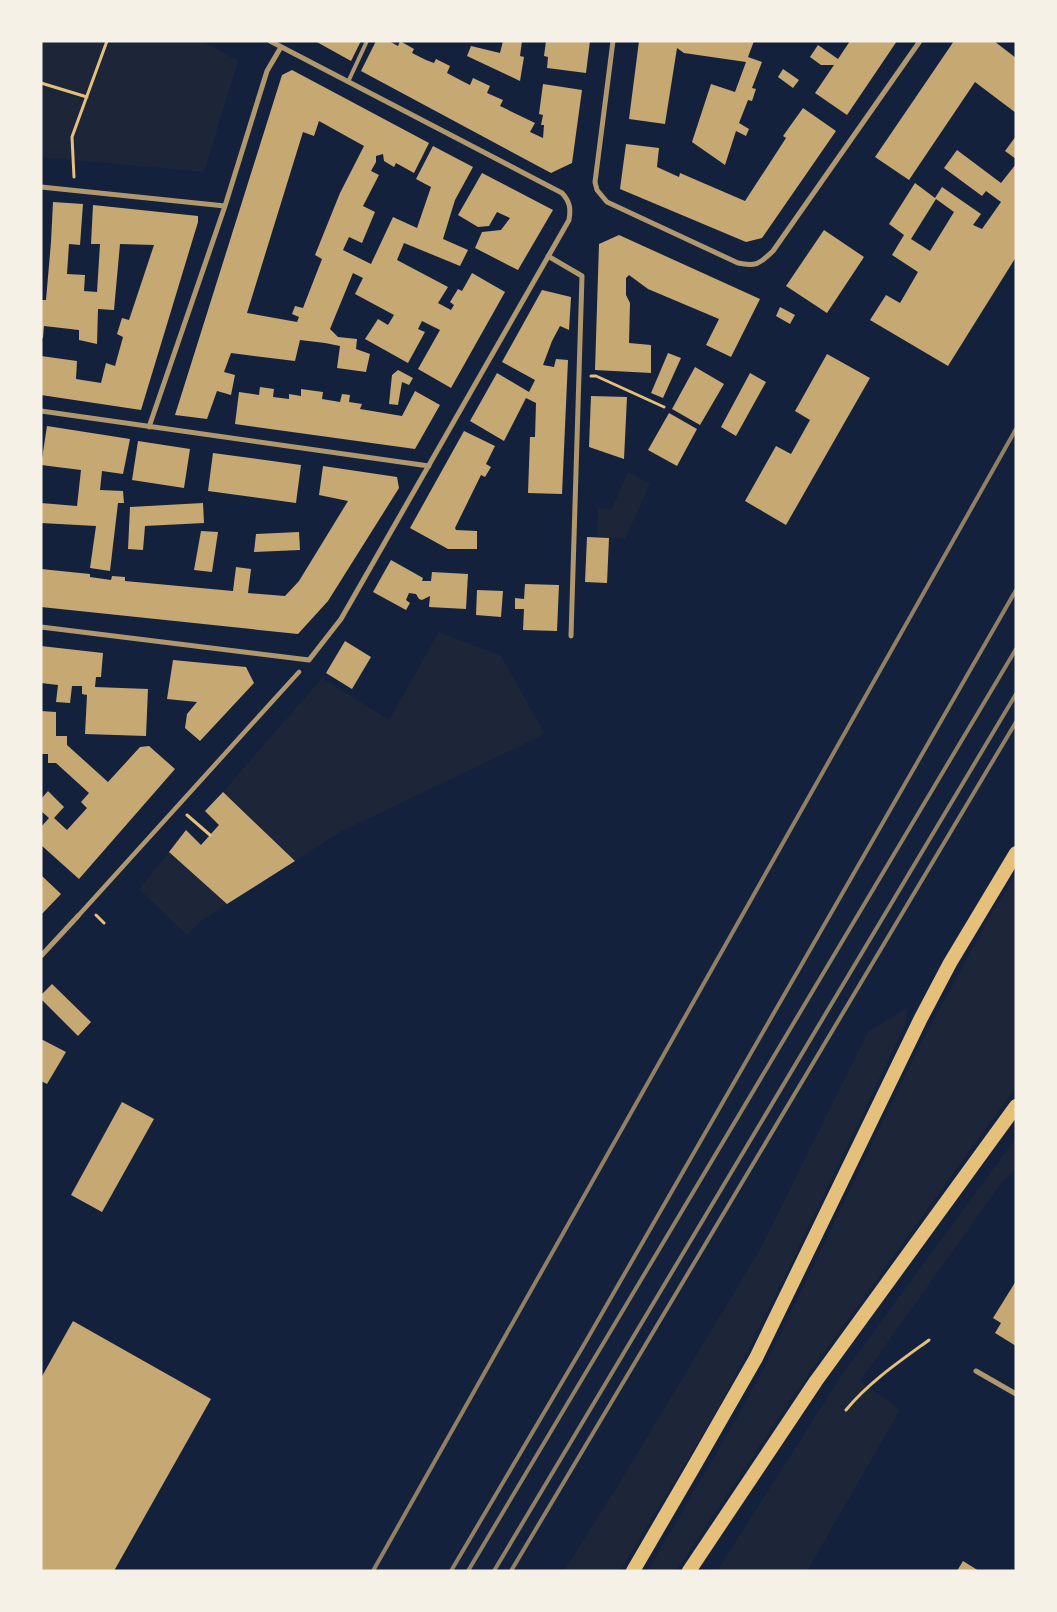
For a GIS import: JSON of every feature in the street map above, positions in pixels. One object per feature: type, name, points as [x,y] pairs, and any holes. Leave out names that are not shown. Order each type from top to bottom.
[{"type":"highway","points":[[632,1571],[756,1358],[921,1018],[950,963],[1016,853]]},
{"type":"highway","points":[[689,1571],[816,1382],[1016,1106]]},
{"type":"street","points":[[41,627],[309,660],[341,619],[569,220],[571,211],[569,202],[562,193],[270,41]]},
{"type":"street","points":[[613,41],[595,182],[596,190],[606,202],[738,263],[749,266],[758,264],[773,250],[920,41]]},
{"type":"street","points":[[149,427],[225,206],[267,71],[281,47]]},
{"type":"street","points":[[41,187],[225,206]]},
{"type":"street","points":[[548,256],[582,276],[571,636]]},
{"type":"street","points":[[41,411],[429,466]]},
{"type":"street","points":[[41,956],[299,672]]},
{"type":"street","points":[[976,1371],[1016,1394]]},
{"type":"lane","points":[[281,47],[284,41]]},
{"type":"lane","points":[[348,82],[367,41]]},
{"type":"path","points":[[74,190],[72,137],[107,41]]},
{"type":"path","points":[[41,83],[87,96]]},
{"type":"path","points":[[580,376],[596,376],[664,406]]},
{"type":"path","points":[[177,806],[210,835]]},
{"type":"path","points":[[846,1410],[859,1394],[929,1340]]},
{"type":"shaded area","points":[[41,41],[202,41],[238,61],[204,172],[41,157]]},
{"type":"shaded area","points":[[628,472],[650,484],[625,539],[597,537],[598,508],[612,509]]},
{"type":"shaded area","points":[[439,632],[501,656],[545,734],[340,832],[295,861],[223,792],[322,678],[389,720]]},
{"type":"shaded area","points":[[169,852],[227,904],[201,921],[187,935],[139,889]]},
{"type":"shaded area","points":[[1016,874],[1016,1086],[795,1393],[676,1571],[648,1571],[765,1366],[920,1045],[996,906]]},
{"type":"shaded area","points":[[908,1007],[905,1025],[777,1292],[718,1409],[620,1571],[564,1571],[758,1253],[868,1032]]},
{"type":"shaded area","points":[[1016,1138],[1016,1169],[1002,1182],[860,1381],[900,1410],[807,1571],[717,1571],[843,1373]]},
{"type":"building","points":[[315,41],[361,41],[351,61]]},
{"type":"building","points":[[376,41],[389,41],[398,46],[400,41],[414,49],[412,53],[426,60],[434,63],[436,59],[450,66],[447,73],[470,85],[473,78],[490,86],[487,93],[503,100],[500,106],[535,123],[530,132],[543,138],[544,125],[541,125],[543,115],[539,114],[543,84],[582,90],[572,163],[551,173],[361,71]]},
{"type":"building","points":[[503,41],[522,41],[520,56],[524,57],[520,81],[467,56],[471,46],[500,53]]},
{"type":"building","points":[[546,41],[590,41],[586,73],[547,68],[548,57],[544,56]]},
{"type":"building","points":[[639,41],[754,41],[748,57],[762,62],[752,88],[756,89],[752,101],[748,100],[739,123],[749,129],[746,136],[736,131],[725,165],[692,142],[711,84],[735,92],[746,62],[684,53],[677,48],[665,124],[629,119]]},
{"type":"building","points":[[850,41],[897,41],[847,115],[815,93],[834,65],[821,65],[810,57],[818,45],[838,59]]},
{"type":"building","points":[[954,41],[994,41],[1016,58],[1016,113],[975,82],[909,180],[875,157]]},
{"type":"building","points":[[783,69],[799,80],[793,88],[778,77]]},
{"type":"building","points":[[292,70],[429,143],[414,173],[396,163],[394,167],[384,161],[383,154],[376,156],[376,162],[371,171],[379,175],[363,206],[375,212],[362,243],[349,237],[343,250],[371,264],[393,217],[417,228],[431,187],[416,179],[433,146],[473,167],[455,200],[443,239],[468,250],[460,266],[404,243],[397,260],[448,287],[438,303],[451,310],[454,305],[450,302],[458,289],[462,291],[472,273],[505,292],[451,388],[418,369],[440,330],[422,321],[418,329],[425,332],[408,363],[365,339],[378,319],[388,325],[394,315],[355,294],[363,278],[353,273],[330,329],[338,337],[357,339],[356,349],[370,354],[366,372],[337,368],[340,346],[325,343],[300,340],[295,361],[231,353],[224,372],[235,375],[231,395],[217,391],[207,419],[175,415],[282,75]],"holes":[[[319,121],[364,146],[340,193],[315,255],[322,259],[303,308],[295,306],[292,314],[299,317],[297,322],[247,313],[303,132],[314,136]]]},
{"type":"building","points":[[803,108],[836,131],[762,238],[746,242],[620,189],[626,144],[659,148],[657,167],[679,177],[680,173],[745,201],[786,138],[783,136]]},
{"type":"building","points":[[1016,136],[1016,159],[1005,151]]},
{"type":"building","points":[[957,150],[1001,183],[1016,164],[1016,257],[948,366],[870,320],[886,295],[900,303],[918,272],[892,255],[904,235],[889,224],[915,183],[935,198],[942,187],[981,214],[973,225],[982,229],[1001,202],[986,191],[982,196],[944,168]],"holes":[[[936,199],[954,212],[930,251],[911,239]]]},
{"type":"building","points":[[482,173],[553,210],[518,270],[475,248],[482,232],[501,230],[510,218],[497,212],[489,226],[478,227],[458,215]]},
{"type":"building","points":[[53,202],[83,204],[80,245],[69,244],[67,274],[85,275],[84,291],[97,292],[100,244],[91,244],[93,205],[198,216],[198,222],[141,410],[41,395],[41,356],[77,361],[76,379],[101,383],[106,363],[115,366],[123,337],[117,334],[122,318],[129,320],[154,245],[120,244],[114,310],[98,309],[97,344],[79,340],[79,330],[44,326],[43,338],[41,338],[41,300],[46,300]]},
{"type":"building","points":[[824,230],[864,257],[827,313],[786,286]]},
{"type":"building","points":[[619,235],[760,299],[731,357],[706,345],[719,319],[648,289],[629,275],[626,278],[626,295],[630,303],[629,343],[651,345],[651,373],[595,370],[599,244]]},
{"type":"building","points":[[542,290],[571,297],[569,330],[560,326],[543,365],[554,367],[556,359],[568,360],[562,494],[528,493],[530,437],[535,437],[536,403],[526,398],[504,441],[470,421],[497,373],[529,392],[535,380],[502,362]]},
{"type":"building","points":[[780,307],[795,315],[790,324],[776,316]]},
{"type":"building","points":[[668,353],[681,358],[663,398],[651,393]]},
{"type":"building","points":[[827,354],[870,378],[786,525],[745,501],[776,446],[791,454],[810,420],[795,411]]},
{"type":"building","points":[[695,367],[724,384],[700,425],[672,409]]},
{"type":"building","points":[[398,370],[413,378],[409,385],[402,382],[398,405],[389,404],[392,375]]},
{"type":"building","points":[[750,373],[766,382],[736,436],[721,427]]},
{"type":"building","points":[[260,387],[274,389],[273,397],[289,399],[289,394],[301,396],[301,389],[323,392],[322,399],[340,402],[342,394],[350,395],[349,402],[362,404],[360,409],[402,416],[415,391],[440,405],[415,449],[235,424],[239,392],[259,395]]},
{"type":"building","points":[[591,396],[627,397],[624,459],[589,447]]},
{"type":"building","points":[[669,413],[697,429],[677,466],[648,450]]},
{"type":"building","points":[[47,426],[130,439],[123,474],[102,471],[100,490],[123,491],[124,503],[118,503],[110,571],[90,568],[96,526],[41,523],[41,503],[77,506],[81,470],[41,465]]},
{"type":"building","points":[[464,431],[495,446],[486,464],[491,467],[485,477],[481,475],[455,528],[456,530],[477,531],[477,549],[448,549],[410,528]]},
{"type":"building","points":[[138,441],[190,449],[184,488],[132,480]]},
{"type":"building","points":[[213,453],[301,465],[296,503],[208,491]]},
{"type":"building","points":[[323,466],[397,477],[399,488],[328,601],[298,634],[41,607],[41,569],[90,574],[90,577],[111,580],[112,576],[125,577],[125,581],[233,591],[236,567],[251,569],[248,593],[285,596],[299,581],[348,501],[319,495]]},
{"type":"building","points":[[203,503],[204,523],[145,526],[143,550],[128,549],[130,507]]},
{"type":"building","points":[[201,531],[218,532],[212,572],[194,570]]},
{"type":"building","points":[[299,532],[300,550],[254,552],[256,534]]},
{"type":"building","points":[[587,537],[609,538],[607,583],[585,582]]},
{"type":"building","points":[[391,560],[423,578],[422,581],[431,581],[432,572],[468,574],[466,609],[429,607],[430,596],[422,600],[416,594],[409,593],[406,600],[410,603],[406,610],[373,592]]},
{"type":"building","points":[[525,584],[559,585],[557,631],[523,630],[524,609],[515,609],[515,598],[524,599]]},
{"type":"building","points":[[477,590],[503,591],[501,617],[476,615]]},
{"type":"building","points":[[345,641],[371,657],[352,689],[326,673]]},
{"type":"building","points":[[41,646],[103,653],[101,677],[96,677],[95,687],[148,689],[146,736],[85,734],[87,695],[82,694],[82,686],[72,686],[70,703],[56,702],[58,685],[41,683]]},
{"type":"building","points":[[173,660],[246,667],[254,683],[200,741],[185,728],[187,714],[197,702],[167,699]]},
{"type":"building","points":[[41,711],[56,712],[56,736],[67,736],[67,745],[108,782],[140,747],[149,746],[175,769],[79,879],[41,845],[41,827],[49,818],[41,811],[41,799],[48,791],[64,807],[54,818],[67,830],[87,808],[81,802],[89,793],[56,763],[48,763],[48,754],[41,754]]},
{"type":"building","points":[[223,792],[295,861],[227,904],[169,852],[186,830],[201,845],[219,825],[205,811]]},
{"type":"building","points":[[41,875],[61,894],[41,915]]},
{"type":"building","points":[[52,984],[91,1022],[78,1036],[41,999],[41,995]]},
{"type":"building","points":[[41,1039],[66,1052],[47,1084],[41,1081]]},
{"type":"building","points":[[122,1102],[154,1119],[102,1212],[71,1195]]},
{"type":"building","points":[[1016,1281],[1016,1346],[995,1333],[1001,1323],[993,1318]]},
{"type":"building","points":[[73,1321],[211,1399],[114,1571],[41,1571],[41,1378]]},
{"type":"building","points":[[963,1561],[979,1571],[957,1571]]},
{"type":"railway","points":[[373,1571],[1016,429]]},
{"type":"railway","points":[[451,1571],[585,1343],[1016,590]]},
{"type":"railway","points":[[468,1571],[1016,649]]},
{"type":"railway","points":[[494,1571],[1016,694]]},
{"type":"railway","points":[[511,1571],[1016,722]]}]
